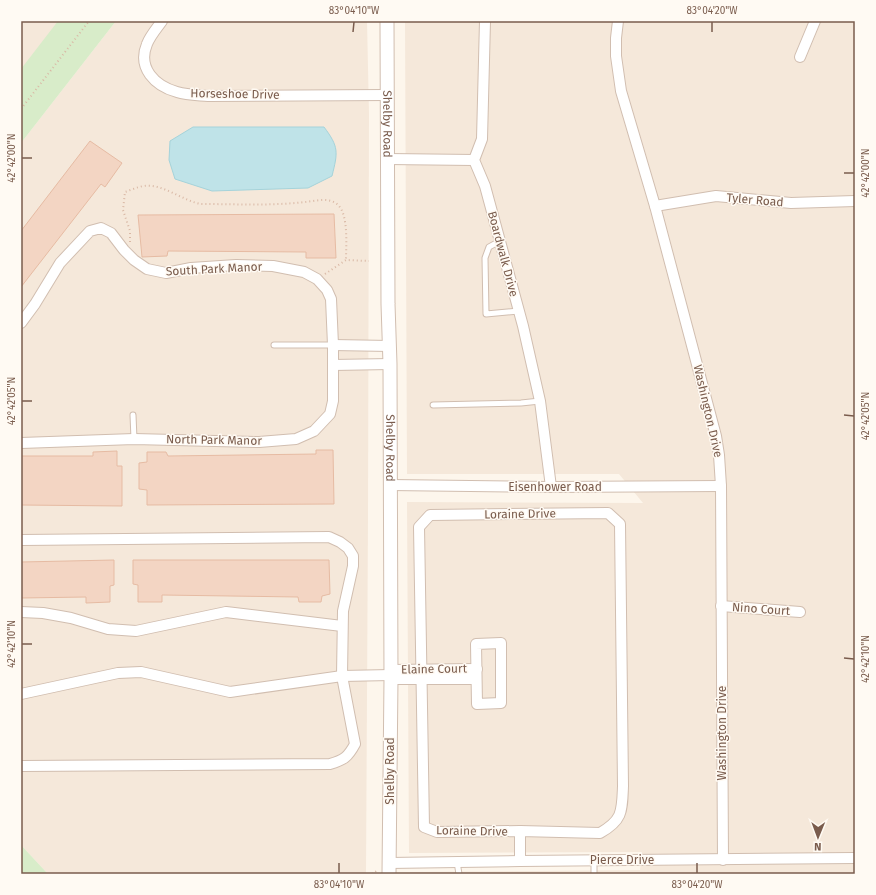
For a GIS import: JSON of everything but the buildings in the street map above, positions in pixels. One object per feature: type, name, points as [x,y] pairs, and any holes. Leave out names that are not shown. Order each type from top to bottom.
[{"type":"street","name":"Horseshoe Drive","points":[[162,21],[147,44],[144,62],[145,67],[152,78],[165,87],[176,92],[208,96],[387,95]]},
{"type":"street","name":"Shelby Road","points":[[387,21],[391,674],[389,869]]},
{"type":"street","points":[[388,160],[474,160],[482,139],[486,21]]},
{"type":"street","name":"Washington Drive","points":[[618,21],[616,56],[621,91],[655,206],[716,436],[719,455],[721,486],[723,860]]},
{"type":"street","points":[[800,57],[816,21]]},
{"type":"street","name":"Boardwalk Drive","points":[[474,160],[485,186],[519,311],[540,400],[551,487]]},
{"type":"street","name":"Tyler Road","points":[[655,206],[716,196],[790,203],[855,201]]},
{"type":"street","name":"South Park Manor","points":[[21,323],[35,304],[60,262],[90,230],[102,228],[111,233],[128,255],[147,269],[166,273],[191,268],[236,265],[273,266],[304,272],[317,279],[327,290],[331,299],[333,346]]},
{"type":"street","points":[[333,346],[390,346]]},
{"type":"street","name":"North Park Manor","points":[[21,443],[134,439],[259,442],[296,439],[314,431],[330,414],[333,401],[333,346]]},
{"type":"street","points":[[333,365],[390,364]]},
{"type":"street","name":"Eisenhower Road","points":[[390,485],[551,487],[721,486]]},
{"type":"street","name":"Loraine Drive","points":[[608,513],[620,524],[623,786],[622,807],[619,818],[611,827],[600,833],[520,832],[437,832],[424,827],[420,674],[419,527],[430,515],[608,513]]},
{"type":"street","points":[[21,540],[329,537],[340,542],[348,548],[353,556],[353,566],[346,593],[342,626],[342,676],[355,744],[350,753],[342,760],[330,764],[21,766]]},
{"type":"street","name":"Nino Court","points":[[721,606],[800,612]]},
{"type":"street","points":[[21,612],[43,613],[71,618],[108,629],[136,631],[226,612],[342,626]]},
{"type":"street","name":"Elaine Court","points":[[501,643],[501,703],[477,704],[476,674],[476,644],[501,643]]},
{"type":"street","name":"Elaine Court","points":[[21,694],[118,673],[141,672],[230,692],[342,676],[391,674],[476,674]]},
{"type":"street","name":"Loraine Drive","points":[[520,832],[520,861]]},
{"type":"street","name":"Pierce Drive","points":[[389,869],[457,862],[855,858]]},
{"type":"lane","points":[[500,241],[488,247],[485,258],[486,314],[519,311]]},
{"type":"lane","points":[[274,345],[333,346]]},
{"type":"lane","points":[[433,405],[521,403],[540,400]]},
{"type":"lane","points":[[133,415],[134,439]]},
{"type":"lane","points":[[594,860],[594,874]]},
{"type":"lane","points":[[457,862],[458,874]]},
{"type":"path","points":[[21,109],[89,21]]},
{"type":"path","points":[[128,255],[130,247],[130,231],[123,210],[125,192],[144,186],[156,187],[192,202],[201,204],[282,204],[324,200],[337,204],[342,210],[346,228],[346,260]]},
{"type":"path","points":[[317,279],[346,260],[369,261]]},
{"type":"shaded area","points":[[21,21],[59,21],[21,70]]},
{"type":"shaded area","points":[[116,21],[367,21],[369,114],[366,874],[48,874],[21,845],[21,143]]},
{"type":"shaded area","points":[[405,21],[855,21],[855,874],[410,874],[410,872],[640,870],[642,852],[409,853],[407,502],[643,503],[619,474],[407,474]]},
{"type":"green space","points":[[58,21],[116,21],[21,143],[21,69]]},
{"type":"green space","points":[[21,845],[48,874],[21,874]]},
{"type":"water","points":[[193,127],[324,127],[335,145],[336,150],[332,176],[308,188],[212,191],[175,179],[169,160],[170,141]]}]
